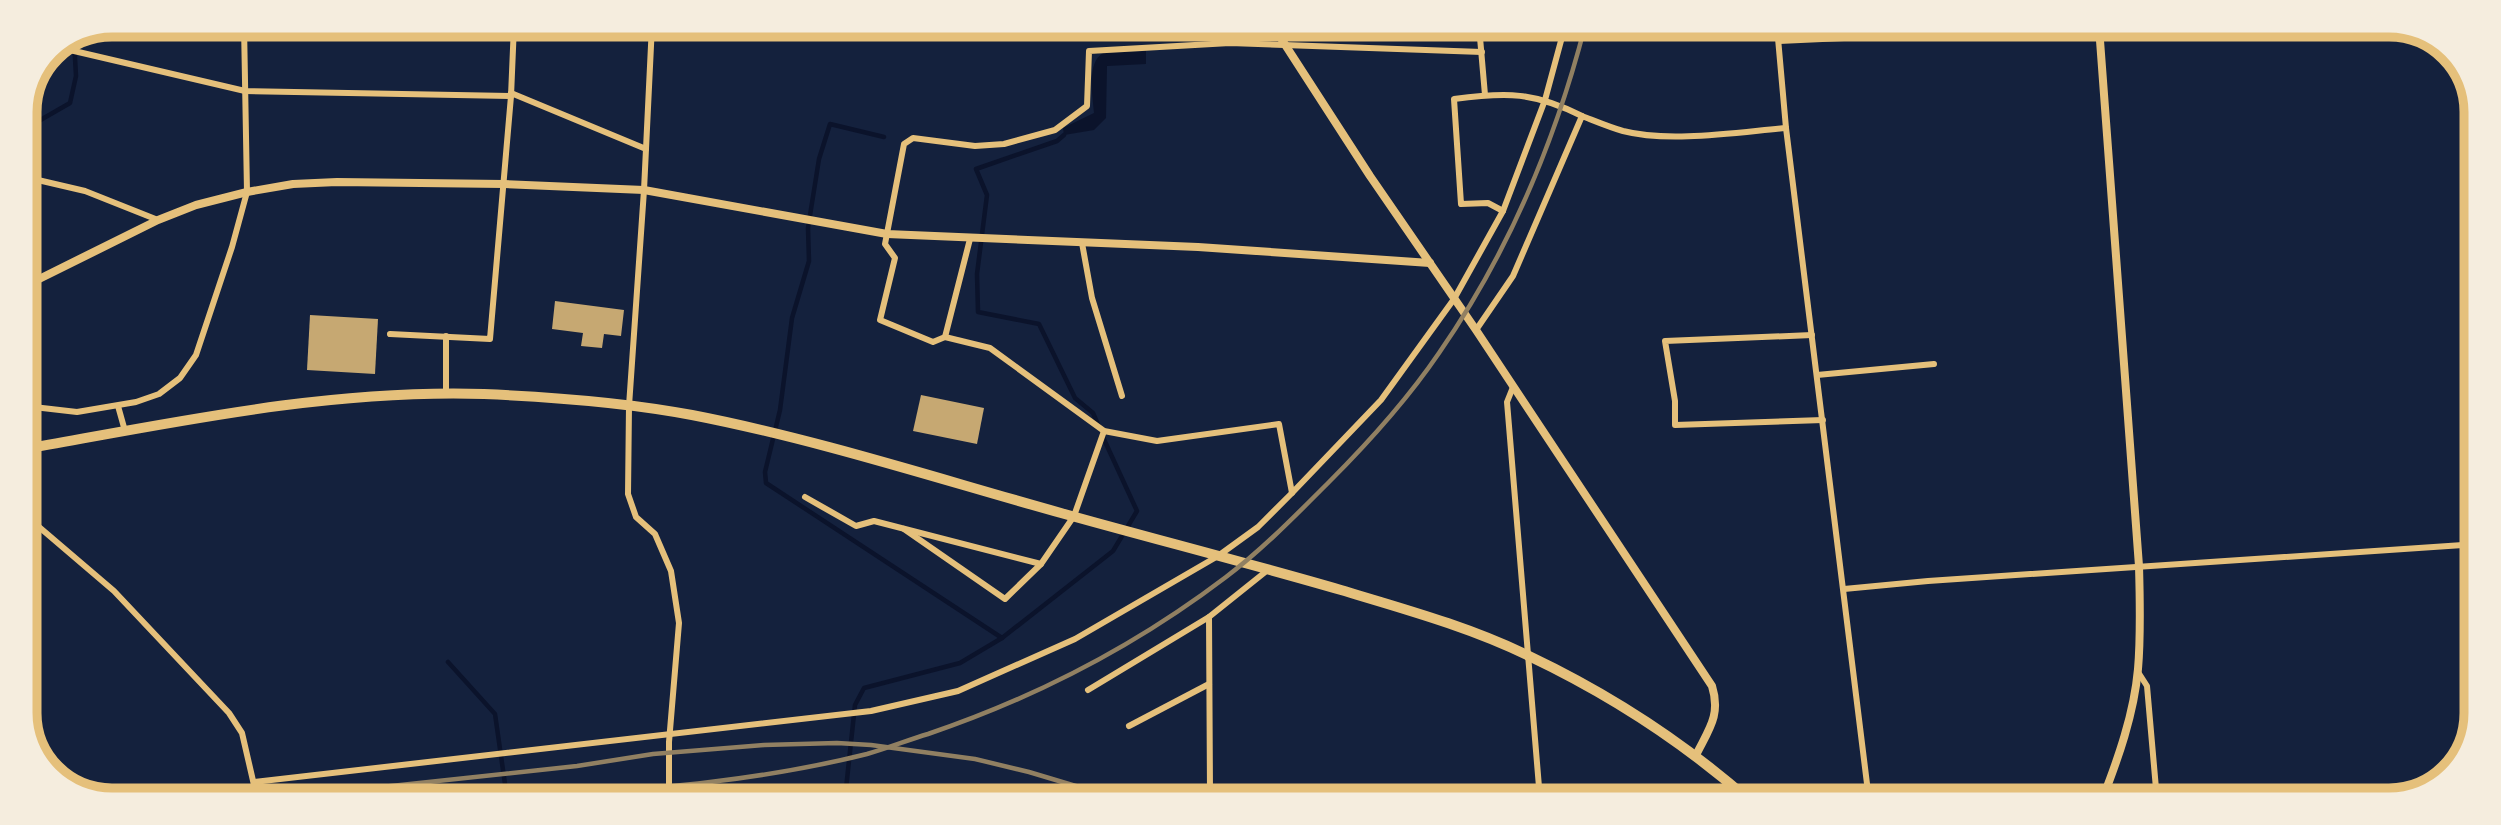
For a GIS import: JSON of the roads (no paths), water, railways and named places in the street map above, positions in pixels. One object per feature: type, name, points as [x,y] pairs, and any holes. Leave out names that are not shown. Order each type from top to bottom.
[{"type":"main road","points":[[37,447],[337,399],[446,394],[542,397],[690,415],[750,428],[1269,569],[1439,620],[1527,655],[1624,706],[1696,755],[1735,788]]},
{"type":"street","points":[[37,407],[77,412],[118,406],[159,394],[180,378],[196,355],[232,247],[247,192],[244,37]]},
{"type":"street","points":[[390,334],[490,339],[513,37]]},
{"type":"street","points":[[651,37],[629,406],[628,494],[636,517],[655,534],[671,571],[679,623],[669,734],[668,788]]},
{"type":"street","points":[[1280,37],[1370,176],[1476,330],[1712,686],[1716,715],[1696,755]]},
{"type":"street","points":[[1480,37],[1485,95]]},
{"type":"street","points":[[254,782],[871,711],[958,691],[1075,639],[1219,556],[1258,527],[1381,400],[1454,299],[1503,211],[1545,100],[1562,37]]},
{"type":"street","points":[[1778,37],[1786,128],[1869,788]]},
{"type":"street","points":[[1779,41],[1865,37]]},
{"type":"street","points":[[2100,37],[2139,566],[2138,672],[2124,737],[2106,788]]},
{"type":"street","points":[[1292,493],[1279,424],[1157,441],[1104,431],[990,348],[944,337],[933,342],[880,320],[895,258],[885,244],[904,144],[913,138],[975,146],[1004,145],[1055,130],[1087,106],[1089,51],[1230,43],[1482,52]]},
{"type":"street","points":[[69,50],[245,91],[511,95],[646,149]]},
{"type":"street","points":[[1503,211],[1489,203],[1461,204],[1454,99],[1485,95],[1522,95],[1545,100],[1625,131],[1657,135],[1697,135],[1786,128]]},
{"type":"street","points":[[1476,330],[1513,276],[1582,116]]},
{"type":"street","points":[[37,180],[85,191],[158,220]]},
{"type":"street","points":[[37,280],[158,220],[196,205],[293,184],[337,183],[504,184],[644,190],[887,234],[1198,247],[1430,263]]},
{"type":"street","points":[[944,337],[970,239]]},
{"type":"street","points":[[1082,243],[1091,298],[1122,396]]},
{"type":"street","points":[[1812,335],[1665,341],[1675,401],[1675,425],[1823,420]]},
{"type":"street","points":[[446,336],[446,394]]},
{"type":"street","points":[[1817,375],[1934,364]]},
{"type":"street","points":[[1513,387],[1507,402],[1539,788]]},
{"type":"street","points":[[118,406],[125,431]]},
{"type":"street","points":[[904,529],[1005,599],[1041,564],[1074,516],[1104,431]]},
{"type":"street","points":[[805,496],[856,526],[874,521],[1041,564]]},
{"type":"street","points":[[37,525],[114,591],[229,713],[242,733],[255,788]]},
{"type":"street","points":[[1844,589],[2139,566],[2464,546]]},
{"type":"street","points":[[1088,690],[1209,617],[1269,569]]},
{"type":"street","points":[[1209,617],[1210,788]]},
{"type":"street","points":[[2138,672],[2147,686],[2156,788]]},
{"type":"street","points":[[1129,726],[1209,684]]},
{"type":"water","points":[[1146,51],[1146,64],[1107,66],[1106,118],[1094,130],[1064,135],[1063,128],[1094,113],[1092,72],[1098,58],[1103,53]]},
{"type":"waterway","points":[[37,122],[70,103],[76,76],[74,47]]},
{"type":"waterway","points":[[884,137],[830,124],[819,159],[808,228],[809,261],[792,318],[780,410],[765,472],[766,483],[1002,638]]},
{"type":"waterway","points":[[1064,135],[1057,141],[976,169],[987,195],[977,274],[978,312],[1039,324],[1075,398],[1093,413],[1099,427]]},
{"type":"waterway","points":[[846,788],[855,705],[864,688],[960,663],[1002,638],[1113,551],[1137,511],[1102,435]]},
{"type":"waterway","points":[[448,662],[495,714],[506,788]]},
{"type":"railway","points":[[652,788],[745,777],[827,763],[867,754],[968,720],[1046,687],[1120,648],[1226,577],[1279,531],[1373,436],[1427,370],[1464,316],[1507,237],[1544,155],[1582,37]]},
{"type":"railway","points":[[372,788],[577,766],[653,754],[764,745],[837,743],[975,759],[1082,788]]}]
